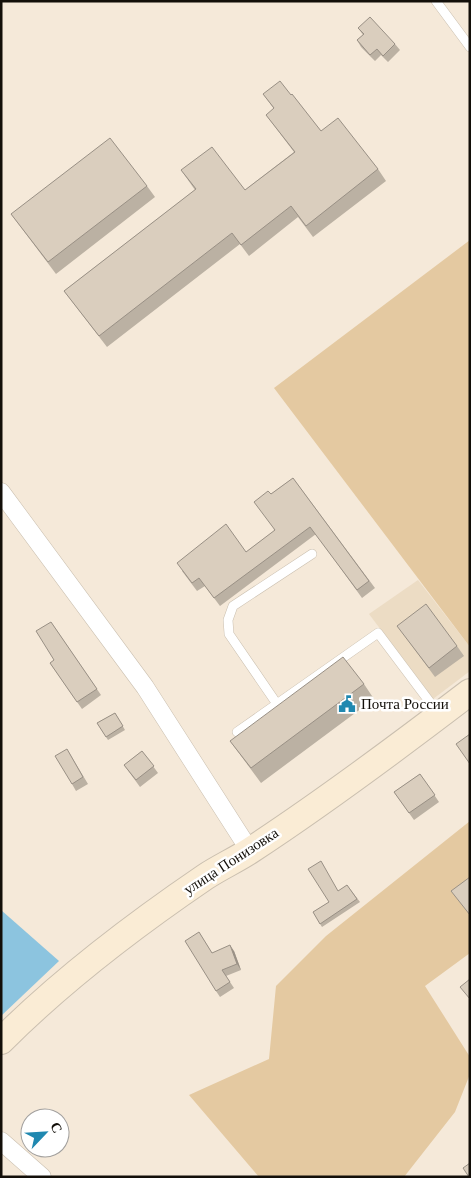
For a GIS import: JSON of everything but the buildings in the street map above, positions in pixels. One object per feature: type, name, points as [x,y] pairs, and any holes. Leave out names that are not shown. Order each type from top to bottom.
[{"type":"main road","name":"улица Понизовка","points":[[1,1041],[30,1012],[122,935],[207,875],[250,851],[379,762],[470,692]]},
{"type":"street","points":[[1,492],[145,686],[250,851]]},
{"type":"street","points":[[1,1141],[42,1177]]},
{"type":"lane","points":[[436,1],[470,47]]},
{"type":"lane","points":[[277,704],[229,634],[228,620],[233,606],[312,554]]},
{"type":"lane","points":[[237,732],[378,632],[440,715]]},
{"type":"shaded area","points":[[470,240],[470,647],[274,388]]},
{"type":"shaded area","points":[[418,580],[470,647],[470,671],[433,699],[369,614]]},
{"type":"shaded area","points":[[470,821],[470,953],[425,986],[470,1057],[470,1074],[455,1112],[404,1177],[259,1177],[189,1095],[269,1059],[276,986],[326,936]]},
{"type":"water","points":[[1,910],[59,961],[1,1016]]},
{"type":"place","name":"Почта России","points":[[347,704]]}]
